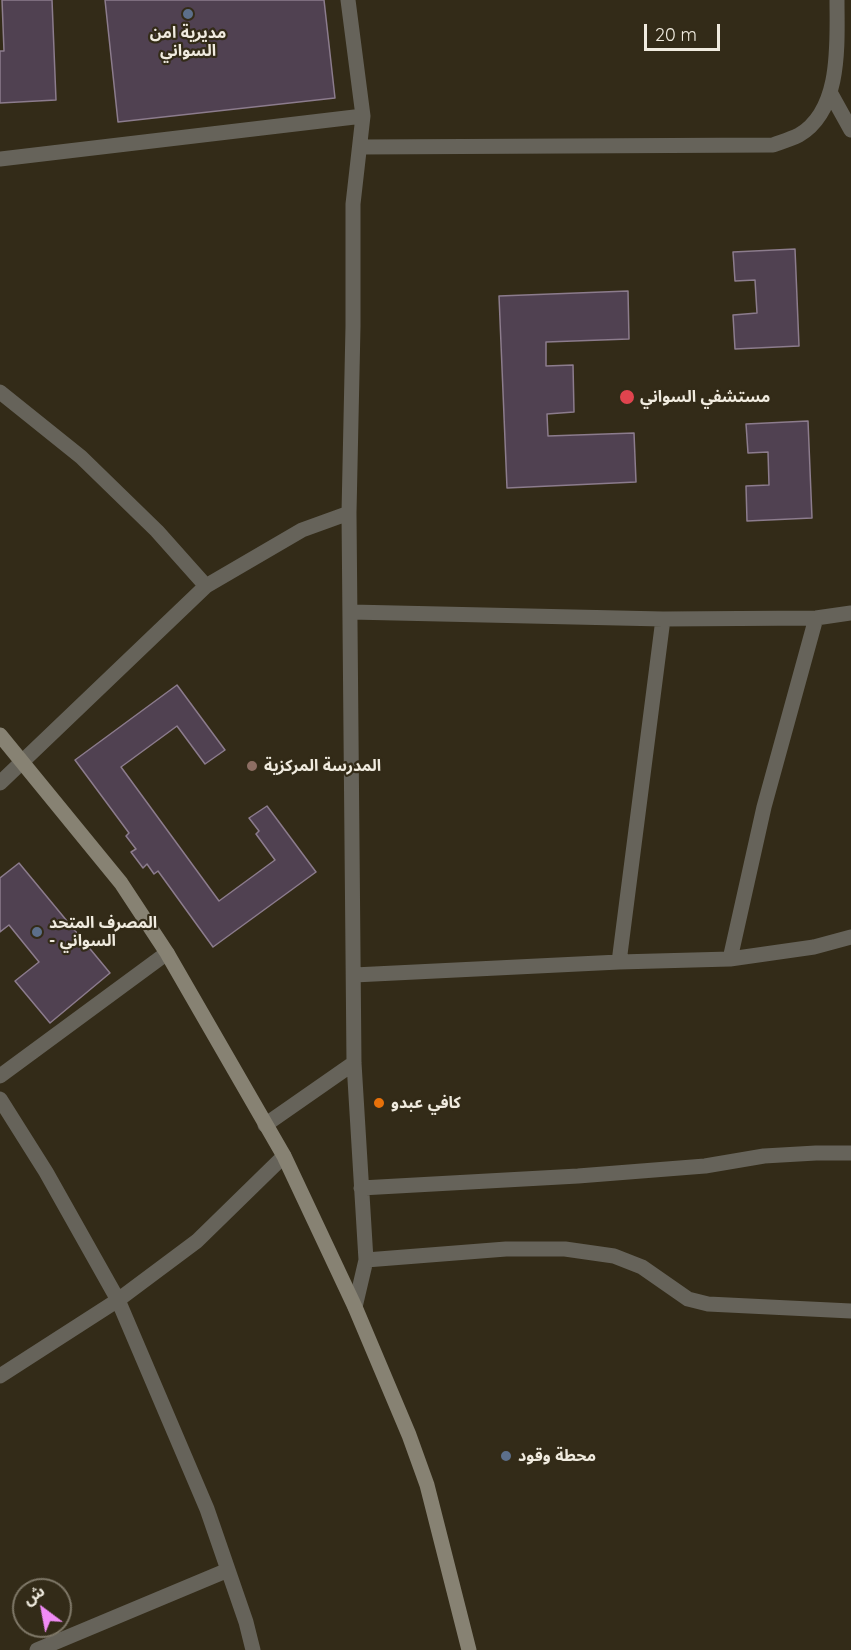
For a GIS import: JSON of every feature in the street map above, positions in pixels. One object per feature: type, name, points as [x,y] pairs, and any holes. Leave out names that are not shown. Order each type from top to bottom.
[{"type":"main road","points":[[0,735],[121,883],[167,953],[284,1156],[355,1307],[405,1425],[427,1485],[469,1650]]},
{"type":"street","points":[[348,0],[363,116],[353,204],[349,513],[354,1064],[366,1260],[355,1307]]},
{"type":"street","points":[[360,147],[773,145],[800,134],[817,118],[831,94],[835,69],[837,0]]},
{"type":"street","points":[[831,94],[851,130]]},
{"type":"street","points":[[0,159],[363,116]]},
{"type":"street","points":[[0,392],[81,457],[157,531],[206,586]]},
{"type":"street","points":[[0,783],[206,586],[302,530],[349,513]]},
{"type":"street","points":[[351,612],[663,620],[816,618],[851,613]]},
{"type":"street","points":[[730,959],[764,807],[816,618]]},
{"type":"street","points":[[619,962],[663,620]]},
{"type":"street","points":[[354,975],[730,959],[814,947],[851,938]]},
{"type":"street","points":[[0,1076],[167,953]]},
{"type":"street","points":[[265,1125],[354,1064]]},
{"type":"street","points":[[0,1099],[45,1172],[118,1300],[207,1509],[246,1622],[253,1650]]},
{"type":"street","points":[[361,1188],[578,1176],[705,1166],[764,1156],[816,1153],[851,1154]]},
{"type":"street","points":[[0,1376],[118,1300],[197,1241],[284,1156]]},
{"type":"street","points":[[366,1260],[506,1249],[565,1249],[614,1256],[642,1267],[688,1299],[708,1304],[851,1311]]},
{"type":"street","points":[[37,1650],[228,1570]]},
{"type":"building","points":[[2,0],[52,0],[56,100],[0,103],[0,51],[4,51]]},
{"type":"building","points":[[105,0],[324,0],[335,98],[118,122]]},
{"type":"building","points":[[795,249],[799,346],[735,349],[733,315],[757,313],[755,280],[735,281],[733,252]]},
{"type":"building","points":[[628,291],[629,339],[546,342],[546,366],[573,365],[574,412],[547,414],[548,436],[634,433],[636,482],[507,488],[499,296]]},
{"type":"building","points":[[808,421],[812,518],[747,521],[746,486],[769,485],[768,452],[748,453],[746,424]]},
{"type":"building","points":[[177,685],[225,750],[205,764],[177,726],[121,767],[219,901],[275,860],[256,834],[259,831],[249,818],[267,806],[316,872],[213,947],[158,871],[154,874],[147,864],[143,868],[131,852],[136,849],[126,836],[129,833],[75,760]]},
{"type":"building","points":[[19,863],[110,973],[50,1023],[15,981],[39,962],[9,925],[0,932],[0,878]]},
{"type":"place","name":"مديرية امن السواني","points":[[188,14]]},
{"type":"place","name":"مستشفي السواني","points":[[627,397]]},
{"type":"place","name":"المدرسة المركزية","points":[[252,766]]},
{"type":"place","name":"المصرف المتحد - السواني","points":[[37,932]]},
{"type":"place","name":"كافي عبدو","points":[[379,1103]]},
{"type":"place","name":"محطة وقود","points":[[506,1456]]}]
